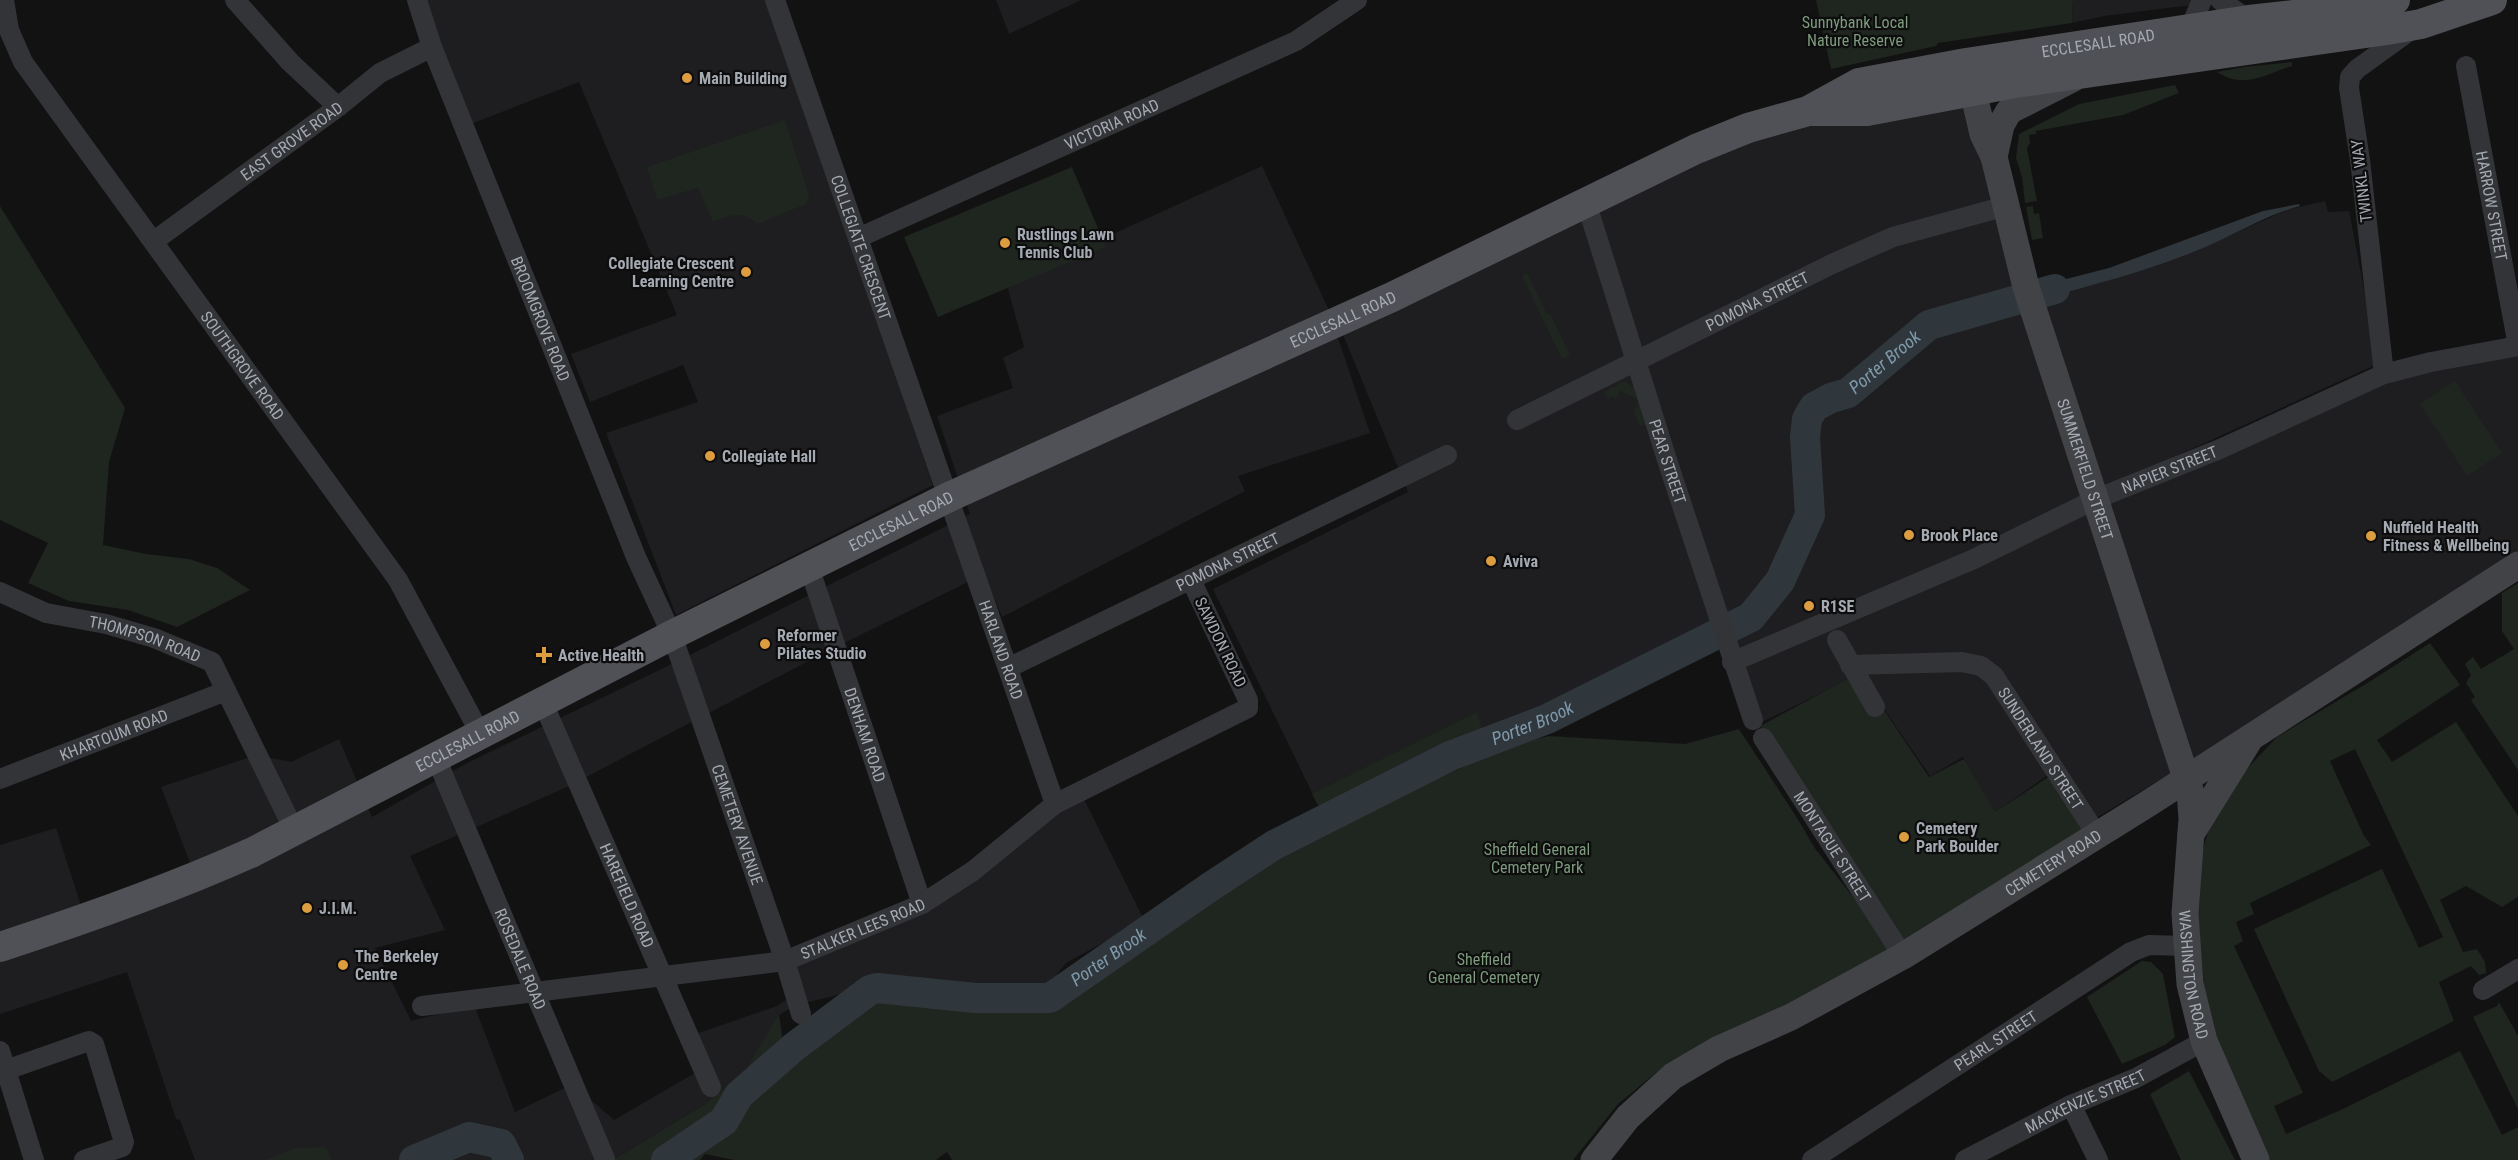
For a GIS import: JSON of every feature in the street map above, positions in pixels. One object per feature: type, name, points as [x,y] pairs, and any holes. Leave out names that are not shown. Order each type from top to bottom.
[{"type":"main road","name":"ECCLESALL ROAD","points":[[0,947],[111,911],[185,883],[295,832],[672,635],[949,496],[1349,317],[1696,149],[1748,128],[1808,111],[1859,83],[2190,28],[2338,10],[2395,0]]},
{"type":"main road","name":"ECCLESALL ROAD","points":[[1808,111],[1867,111],[2081,74],[2421,24],[2479,5]]},
{"type":"street","name":"SOUTHGROVE ROAD","points":[[4,0],[9,30],[23,62],[398,580],[481,735]]},
{"type":"street","points":[[235,0],[290,62],[338,107]]},
{"type":"street","name":"BROOMGROVE ROAD","points":[[417,0],[432,47],[636,557],[672,635]]},
{"type":"street","name":"COLLEGIATE CRESCENT","points":[[775,0],[949,496]]},
{"type":"street","name":"VICTORIA ROAD","points":[[858,238],[1296,41],[1357,0]]},
{"type":"street","points":[[2190,28],[2202,0]]},
{"type":"street","points":[[2220,0],[2249,20]]},
{"type":"street","name":"TWINKL WAY","points":[[2384,374],[2360,160],[2349,88],[2350,77],[2398,37],[2421,24]]},
{"type":"street","name":"EAST GROVE ROAD","points":[[154,241],[338,107],[380,73],[432,47]]},
{"type":"street","points":[[1973,91],[1977,73],[1987,60]]},
{"type":"street","name":"HARROW STREET","points":[[2466,66],[2518,346]]},
{"type":"street","name":"ECCLESALL ROAD","points":[[2013,108],[2081,74]]},
{"type":"street","name":"SUMMERFIELD STREET","points":[[1973,91],[1983,134],[1994,157],[2029,297],[2187,778]]},
{"type":"street","name":"SUMMERFIELD STREET","points":[[1994,157],[2001,125],[2013,108]]},
{"type":"street","name":"PEAR STREET","points":[[1586,202],[1635,361],[1753,720]]},
{"type":"street","name":"POMONA STREET","points":[[1517,420],[1832,264],[1893,237],[2006,206]]},
{"type":"street","name":"NAPIER STREET","points":[[1729,652],[1974,559],[2096,499],[2220,449],[2384,374],[2431,362],[2518,346]]},
{"type":"street","name":"POMONA STREET","points":[[1008,668],[1447,455]]},
{"type":"street","name":"HARLAND ROAD","points":[[949,496],[1054,804]]},
{"type":"street","name":"CEMETERY ROAD","points":[[1594,1160],[1628,1117],[1673,1076],[1719,1049],[1791,1017],[1903,956],[2187,778],[2518,565]]},
{"type":"street","name":"DENHAM ROAD","points":[[809,567],[922,904]]},
{"type":"street","name":"SAWDON ROAD","points":[[1191,580],[1249,704]]},
{"type":"street","name":"THOMPSON ROAD","points":[[0,592],[46,613],[106,624],[190,651],[212,662],[295,832]]},
{"type":"street","name":"CEMETERY AVENUE","points":[[672,635],[785,961],[801,1014]]},
{"type":"street","points":[[1837,640],[1875,707]]},
{"type":"street","name":"SUNDERLAND STREET","points":[[1850,665],[1962,662],[1981,666],[1994,676],[2097,835]]},
{"type":"street","name":"KHARTOUM ROAD","points":[[0,778],[226,691]]},
{"type":"street","name":"HAREFIELD ROAD","points":[[543,703],[711,1087]]},
{"type":"street","name":"STALKER LEES ROAD","points":[[422,1006],[785,961],[922,904],[973,871],[1054,804],[1248,708],[1249,704]]},
{"type":"street","points":[[2190,836],[2252,736]]},
{"type":"street","name":"MONTAGUE STREET","points":[[1762,738],[1903,956]]},
{"type":"street","name":"ROSEDALE ROAD","points":[[436,758],[605,1159]]},
{"type":"street","name":"WASHINGTON ROAD","points":[[2187,778],[2192,801],[2185,902],[2190,984],[2204,1041],[2256,1160]]},
{"type":"street","name":"PEARL STREET","points":[[1812,1160],[2131,952],[2149,945],[2186,946]]},
{"type":"street","points":[[2483,990],[2518,969]]},
{"type":"street","points":[[6,1070],[89,1041],[94,1044],[124,1142],[122,1147],[84,1160]]},
{"type":"street","name":"MACKENZIE STREET","points":[[1965,1160],[2071,1105],[2136,1078],[2204,1041]]},
{"type":"street","points":[[0,1051],[34,1160]]},
{"type":"street","points":[[2071,1105],[2098,1160]]},
{"type":"shaded area","points":[[425,0],[775,0],[858,238],[912,424],[933,485],[676,615],[606,433],[698,402],[683,365],[590,402],[571,354],[677,315],[579,82],[471,124]]},
{"type":"shaded area","points":[[996,0],[1081,0],[1009,34]]},
{"type":"shaded area","points":[[2073,0],[2231,0],[2104,16],[2072,23]]},
{"type":"shaded area","points":[[1973,91],[2031,303],[2139,271],[2227,237],[2286,210],[2325,201],[2328,212],[2349,211],[2377,357],[2373,366],[2102,490],[2096,499],[2384,374],[2518,348],[2518,565],[2086,824],[2052,772],[1994,813],[1963,757],[1930,776],[1860,674],[1760,723],[1725,631],[1548,719],[1482,731],[1321,811],[1213,589],[1408,492],[1339,325],[1696,149]]},
{"type":"shaded area","points":[[1262,166],[1328,308],[1370,433],[1238,476],[1245,491],[1002,617],[984,574],[820,655],[565,788],[410,856],[445,930],[375,948],[411,1021],[474,1005],[515,1112],[573,1084],[614,1120],[702,1069],[687,1037],[777,1006],[794,995],[785,961],[922,904],[1081,793],[1144,920],[1066,963],[1045,989],[989,995],[883,984],[796,1005],[779,1015],[741,1077],[730,1083],[705,1104],[613,1160],[516,1160],[508,1146],[507,1160],[195,1160],[180,1120],[176,1119],[127,972],[0,1014],[0,845],[56,828],[84,915],[195,876],[161,787],[256,755],[291,762],[339,739],[372,817],[467,763],[680,660],[970,514],[937,416],[1013,388],[1003,358],[1024,347],[1008,289],[1010,286],[1105,247],[1102,239]]},
{"type":"shaded area","points":[[2299,204],[2300,206],[2271,216],[2181,257],[2135,273],[2042,299],[2039,286],[2109,268],[2263,211]]},
{"type":"shaded area","points":[[2009,294],[2013,309],[1948,328],[1944,313]]},
{"type":"shaded area","points":[[474,1128],[503,1136],[494,1147],[469,1142],[435,1158],[429,1148]]},
{"type":"green space","name":"Sunnybank Local Nature Reserve","points":[[1816,0],[2073,0],[2072,23],[1938,43],[1936,46],[1831,69]]},
{"type":"green space","points":[[2292,62],[2292,66],[2255,79],[2236,80],[2217,72],[2244,67]]},
{"type":"green space","points":[[2175,85],[2179,93],[2123,115],[2036,131],[2036,134],[2029,135],[2030,143],[2027,148],[2037,201],[2025,203],[2022,177],[2016,158],[2019,134],[2079,104]]},
{"type":"green space","points":[[785,120],[809,195],[806,204],[757,224],[752,219],[741,215],[713,222],[698,188],[657,200],[647,167]]},
{"type":"green space","name":"Rustlings Lawn Tennis Club","points":[[1072,167],[1106,247],[938,317],[904,237]]},
{"type":"green space","points":[[0,206],[125,408],[109,462],[103,545],[146,554],[189,559],[217,568],[250,590],[177,627],[128,610],[69,601],[28,583],[48,543],[0,520]]},
{"type":"green space","points":[[2033,206],[2034,214],[2039,213],[2043,238],[2032,240],[2026,207]]},
{"type":"green space","points":[[1527,273],[1570,355],[1562,359],[1522,276]]},
{"type":"green space","points":[[1625,381],[1637,391],[1647,424],[1640,426],[1634,411],[1639,400],[1620,391],[1616,399],[1612,396],[1607,399],[1604,392]]},
{"type":"green space","points":[[2455,381],[2502,453],[2467,476],[2420,404]]},
{"type":"green space","points":[[2518,583],[2518,770],[2471,700],[2475,697],[2466,683],[2471,675],[2465,664],[2473,657],[2481,669],[2514,649],[2502,631],[2502,593]]},
{"type":"green space","points":[[2430,643],[2460,685],[2377,740],[2392,762],[2456,722],[2518,816],[2518,897],[2502,907],[2466,886],[2440,900],[2463,952],[2477,949],[2485,962],[2486,973],[2479,975],[2471,966],[2439,982],[2454,1021],[2332,1082],[2319,1071],[2254,929],[2382,869],[2419,948],[2443,937],[2355,749],[2330,761],[2364,836],[2371,845],[2250,903],[2254,914],[2236,922],[2243,941],[2234,946],[2303,1093],[2274,1106],[2286,1134],[2345,1108],[2460,1051],[2502,1135],[2518,1127],[2518,1160],[2269,1160],[2222,1057],[2206,1007],[2196,899],[2203,849],[2213,815],[2238,778],[2277,737]]},
{"type":"green space","points":[[1859,673],[1929,777],[1964,759],[1995,812],[2053,774],[2090,832],[1907,947],[1760,726]]},
{"type":"green space","points":[[1477,712],[1482,731],[1321,811],[1312,794]]},
{"type":"green space","name":"Sheffield General Cemetery","points":[[1739,729],[1814,847],[1895,951],[1663,1067],[1618,1104],[1573,1160],[952,1160],[947,1152],[936,1160],[734,1160],[705,1154],[700,1160],[613,1160],[705,1104],[730,1083],[741,1077],[779,1014],[783,1043],[842,999],[878,991],[974,1000],[1050,999],[1246,870],[1509,745],[1549,736],[1685,744]]},
{"type":"green space","points":[[2142,961],[2151,962],[2163,974],[2175,1037],[2165,1045],[2122,1064],[2087,997]]},
{"type":"green space","points":[[2499,1002],[2518,1036],[2518,1109],[2473,1017],[2497,1006]]},
{"type":"green space","points":[[2189,1071],[2235,1160],[2181,1160],[2150,1094]]},
{"type":"green space","points":[[326,1147],[332,1160],[265,1160],[295,1148]]},
{"type":"waterway","name":"Porter Brook","points":[[666,1160],[724,1121],[739,1095],[794,1047],[870,990],[877,988],[975,998],[1050,998],[1274,845],[1450,756],[1547,719],[1751,617],[1780,581],[1810,515],[1805,437],[1807,419],[1814,407],[1831,398],[1848,393],[1929,325],[2055,289]]},
{"type":"waterway","name":"Porter Brook","points":[[414,1160],[469,1137],[501,1144],[509,1160]]},
{"type":"place","name":"Main Building","points":[[687,78]]},
{"type":"place","name":"Rustlings Lawn Tennis Club","points":[[1005,243]]},
{"type":"place","name":"Collegiate Crescent Learning Centre","points":[[746,272]]},
{"type":"place","name":"Collegiate Hall","points":[[710,456]]},
{"type":"place","name":"Brook Place","points":[[1909,535]]},
{"type":"place","name":"Nuffield Health Fitness & Wellbeing","points":[[2371,536]]},
{"type":"place","name":"Aviva","points":[[1491,561]]},
{"type":"place","name":"R1SE","points":[[1809,606]]},
{"type":"place","name":"Reformer Pilates Studio","points":[[765,644]]},
{"type":"place","name":"Active Health","points":[[544,655]]},
{"type":"place","name":"Cemetery Park Boulder","points":[[1904,837]]},
{"type":"place","name":"J.I.M.","points":[[307,908]]},
{"type":"place","name":"The Berkeley Centre","points":[[343,965]]},
{"type":"park label","name":"Sheffield General Cemetery Park","points":[[1537,858]]}]
